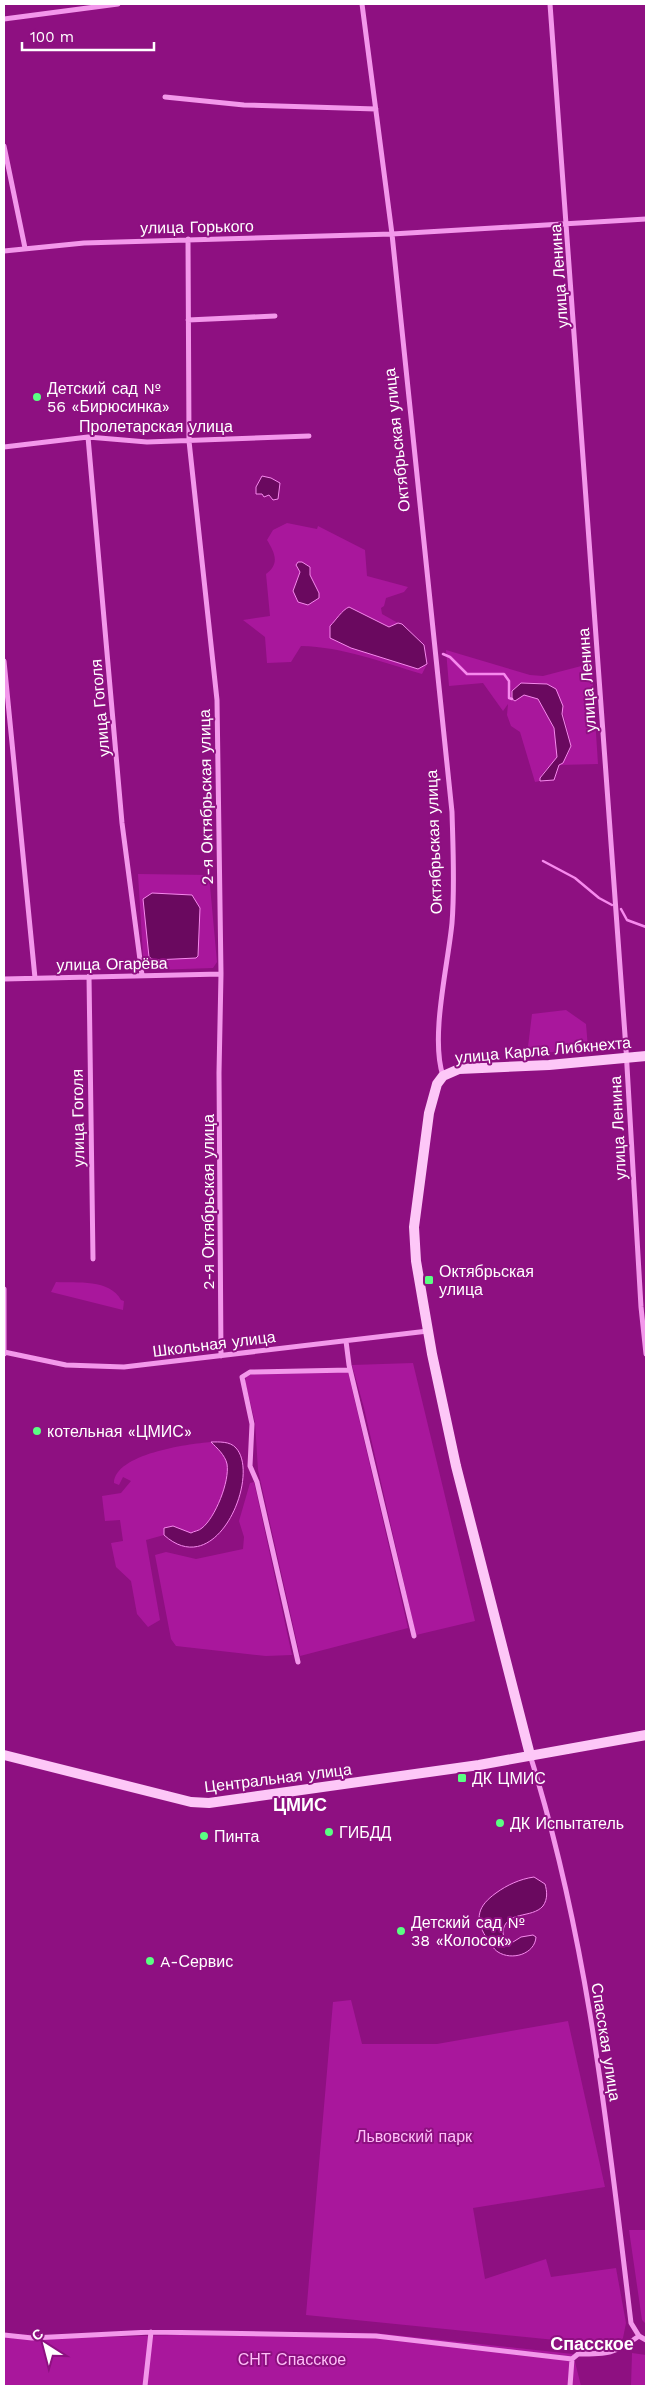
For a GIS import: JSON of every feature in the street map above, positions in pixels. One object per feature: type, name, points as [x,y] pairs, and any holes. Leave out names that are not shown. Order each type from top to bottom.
[{"type":"street","points":[[4,19],[118,4]]},
{"type":"street","name":"Октябрьская улица","points":[[362,4],[392,234],[452,812],[453,900],[439,1032],[439,1063],[443,1076]]},
{"type":"street","name":"улица Ленина","points":[[550,4],[568,224],[627,1057],[636,1233],[646,1354]]},
{"type":"street","points":[[165,97],[244,105],[376,108]]},
{"type":"street","points":[[4,146],[25,248]]},
{"type":"street","name":"улица Горького","points":[[4,251],[84,242],[392,234],[646,219]]},
{"type":"street","name":"2-я Октябрьская улица","points":[[188,240],[188,440],[217,700],[222,974],[219,1073],[221,1356]]},
{"type":"street","points":[[188,320],[275,316]]},
{"type":"street","name":"Пролетарская улица","points":[[4,447],[88,437],[147,442],[309,436]]},
{"type":"street","name":"улица Гоголя","points":[[88,437],[122,823],[142,975]]},
{"type":"street","points":[[4,661],[35,978]]},
{"type":"street","name":"улица Огарёва","points":[[4,979],[222,974]]},
{"type":"street","name":"улица Гоголя","points":[[89,976],[93,1259]]},
{"type":"street","name":"улица Карла Либкнехта","points":[[443,1076],[459,1069],[549,1065],[646,1056]]},
{"type":"street","points":[[443,1076],[433,1094],[428,1113],[414,1227],[416,1262],[428,1331],[465,1503],[530,1755]]},
{"type":"street","points":[[4,1289],[4,1353]]},
{"type":"street","name":"Школьная улица","points":[[4,1353],[66,1365],[106,1368],[428,1331]]},
{"type":"street","points":[[346,1341],[350,1370],[414,1636]]},
{"type":"street","points":[[298,1662],[257,1482],[250,1466],[252,1424],[242,1376],[250,1372],[350,1370]]},
{"type":"street","name":"Центральная улица","points":[[4,1755],[164,1796],[209,1804],[479,1765],[646,1735]]},
{"type":"street","name":"Спасская улица","points":[[530,1755],[556,1842],[576,1932],[614,2182],[631,2323],[639,2336]]},
{"type":"street","points":[[4,2335],[32,2338],[151,2332],[376,2336],[572,2359]]},
{"type":"street","points":[[145,2386],[151,2332]]},
{"type":"street","points":[[570,2386],[572,2359],[578,2354],[607,2354],[622,2348],[639,2336],[646,2340]]},
{"type":"green space","points":[[287,523],[317,529],[318,526],[365,550],[367,576],[408,587],[404,592],[386,598],[384,606],[381,608],[382,614],[398,623],[389,627],[354,610],[335,621],[340,643],[418,669],[427,664],[422,674],[362,656],[317,647],[301,646],[291,662],[267,663],[265,637],[243,620],[270,616],[266,574],[273,566],[275,558],[267,540],[273,530]],"holes":[[[298,568],[311,570],[310,575],[319,598],[308,605],[295,597],[296,583],[300,572]]]},
{"type":"green space","points":[[446,650],[530,675],[543,676],[589,664],[592,672],[598,764],[559,765],[563,763],[571,745],[557,692],[551,686],[543,684],[521,683],[515,701],[524,695],[538,699],[550,719],[558,746],[556,759],[544,772],[540,781],[535,782],[520,732],[511,726],[507,715],[508,704],[503,711],[483,683],[449,686]]},
{"type":"green space","points":[[138,874],[209,875],[217,962],[213,968],[153,970],[148,967],[143,956]]},
{"type":"green space","points":[[566,1010],[586,1024],[588,1048],[527,1055],[532,1014]]},
{"type":"green space","points":[[56,1282],[101,1285],[109,1288],[124,1301],[123,1310],[51,1292]]},
{"type":"green space","points":[[413,1363],[475,1621],[416,1635],[364,1408],[352,1365]]},
{"type":"green space","points":[[348,1372],[408,1628],[300,1656],[258,1470],[255,1422],[245,1381],[246,1377],[251,1374]]},
{"type":"green space","points":[[211,1442],[224,1458],[227,1464],[227,1471],[224,1489],[211,1517],[198,1531],[190,1533],[173,1526],[164,1528],[164,1535],[146,1540],[160,1620],[148,1627],[137,1614],[131,1581],[116,1567],[111,1543],[123,1541],[120,1520],[105,1521],[102,1496],[121,1493],[131,1481],[123,1477],[119,1485],[114,1483],[117,1473],[126,1465],[139,1458],[170,1448]]},
{"type":"green space","points":[[254,1482],[292,1655],[266,1656],[176,1646],[171,1639],[155,1555],[166,1552],[196,1559],[243,1549],[244,1537],[239,1521],[250,1483]]},
{"type":"green space","name":"Львовский парк","points":[[351,2000],[362,2044],[437,2044],[568,2021],[605,2187],[473,2208],[485,2279],[546,2259],[551,2277],[616,2268],[626,2323],[623,2338],[615,2346],[306,2315],[333,2002]]},
{"type":"green space","points":[[629,2230],[646,2230],[646,2324],[642,2320]]},
{"type":"green space","name":"СНТ Спасское","points":[[279,2332],[375,2333],[573,2354],[581,2386],[4,2386],[4,2334],[108,2337]]},
{"type":"green space","points":[[632,2353],[646,2355],[646,2386],[631,2386]]},
{"type":"shaded area","points":[[262,476],[280,483],[278,499],[273,500],[269,495],[264,497],[262,494],[256,494],[256,487]]},
{"type":"shaded area","points":[[298,562],[302,562],[310,567],[310,575],[319,593],[319,598],[308,605],[298,602],[293,591],[300,572],[296,565]]},
{"type":"shaded area","points":[[349,607],[389,627],[398,623],[402,624],[424,645],[427,664],[418,669],[351,648],[330,638],[330,626]]},
{"type":"shaded area","points":[[521,683],[547,684],[556,689],[563,706],[562,714],[571,746],[563,763],[559,765],[554,780],[540,781],[540,778],[557,757],[554,728],[538,699],[524,695],[515,701],[512,699],[512,691]]},
{"type":"shaded area","points":[[152,893],[192,895],[200,908],[198,956],[196,958],[154,960],[149,957],[143,899]]},
{"type":"shaded area","points":[[211,1442],[228,1443],[236,1448],[242,1461],[243,1480],[238,1500],[229,1520],[217,1536],[201,1545],[183,1546],[164,1535],[164,1528],[173,1526],[191,1533],[201,1529],[212,1516],[224,1489],[227,1464],[223,1455]]},
{"type":"shaded area","points":[[534,1877],[545,1884],[547,1895],[545,1903],[538,1910],[509,1920],[503,1932],[506,1939],[513,1942],[521,1937],[533,1935],[536,1937],[535,1943],[532,1948],[522,1954],[516,1956],[504,1955],[495,1949],[482,1930],[479,1918],[480,1913],[485,1903],[500,1890],[519,1881]]},
{"type":"waterway","points":[[443,654],[450,657],[467,674],[504,674],[509,681],[509,698],[512,699]]},
{"type":"waterway","points":[[543,861],[575,878],[599,898],[612,905]]},
{"type":"waterway","points":[[621,909],[627,920],[646,927]]},
{"type":"place","name":"Детский сад № 56 «Бирюсинка»","points":[[37,397]]},
{"type":"place","name":"Октябрьская улица","points":[[429,1280]]},
{"type":"place","name":"котельная «ЦМИС»","points":[[37,1431]]},
{"type":"place","name":"ДК ЦМИС","points":[[462,1778]]},
{"type":"place","name":"ДК Испытатель","points":[[500,1823]]},
{"type":"place","name":"ГИБДД","points":[[329,1832]]},
{"type":"place","name":"Пинта","points":[[204,1836]]},
{"type":"place","name":"Детский сад № 38 «Колосок»","points":[[401,1931]]},
{"type":"place","name":"A-Сервис","points":[[150,1961]]},
{"type":"district","name":"ЦМИС","points":[[300,1804]]},
{"type":"district","name":"Спасское","points":[[592,2343]]}]
